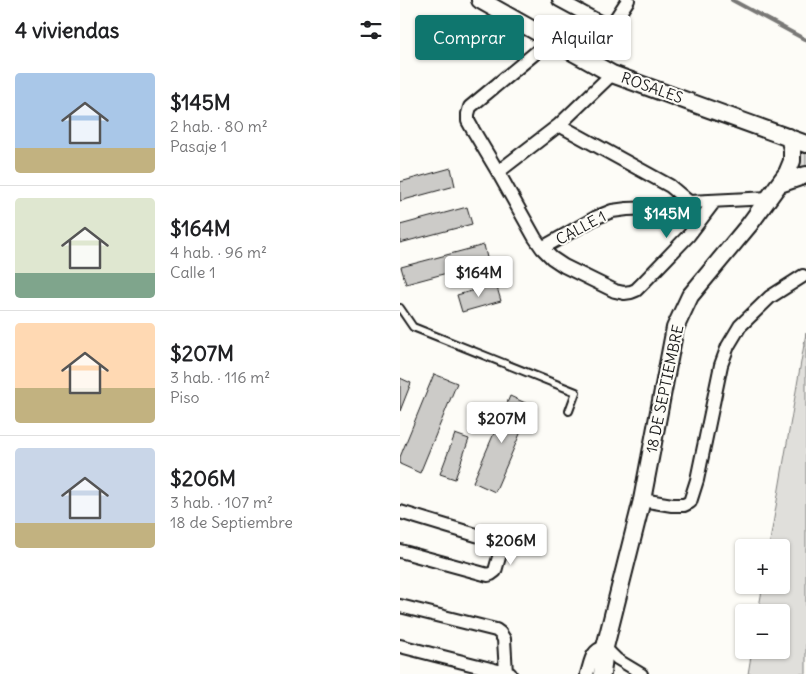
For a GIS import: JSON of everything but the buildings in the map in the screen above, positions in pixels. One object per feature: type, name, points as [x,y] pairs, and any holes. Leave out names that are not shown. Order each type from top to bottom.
[{"type":"street","name":"ROSALES","points":[[480,0],[534,31]]},
{"type":"street","points":[[559,0],[587,15]]},
{"type":"street","points":[[617,15],[628,0]]},
{"type":"street","points":[[534,53],[470,107],[468,121],[535,238],[552,258],[564,266],[615,291],[631,292],[636,290],[689,234],[714,202]]},
{"type":"street","name":"ROSALES","points":[[588,60],[612,74],[806,144]]},
{"type":"street","points":[[498,172],[559,124],[612,74]]},
{"type":"street","points":[[559,124],[670,186],[688,202]]},
{"type":"street","name":"18 DE SEPTIEMBRE","points":[[602,674],[605,647],[642,500],[675,328],[690,296],[749,225],[787,173],[792,161],[789,137]]},
{"type":"street","points":[[780,184],[806,175]]},
{"type":"street","name":"CALLE 1","points":[[542,248],[597,217],[612,211],[654,208],[688,202],[770,198]]},
{"type":"street","points":[[642,500],[672,505],[684,505],[690,502],[697,480],[721,365],[728,346],[740,326],[770,297],[802,276]]},
{"type":"street","points":[[400,512],[496,541],[501,548],[495,571],[488,575],[400,551]]},
{"type":"street","points":[[400,606],[496,630],[504,639],[508,674],[400,646]]},
{"type":"street","points":[[587,674],[594,653],[599,648],[605,647],[617,659],[642,674]]},
{"type":"lane","points":[[400,308],[413,327],[576,392],[569,411]]},
{"type":"shaded area","points":[[799,149],[806,151],[806,169],[798,171]]},
{"type":"shaded area","points":[[806,333],[806,674],[748,674],[750,659],[790,659],[790,604],[759,604],[761,594],[790,594],[790,539],[770,539]]},
{"type":"waterway","points":[[732,0],[806,40]]}]
